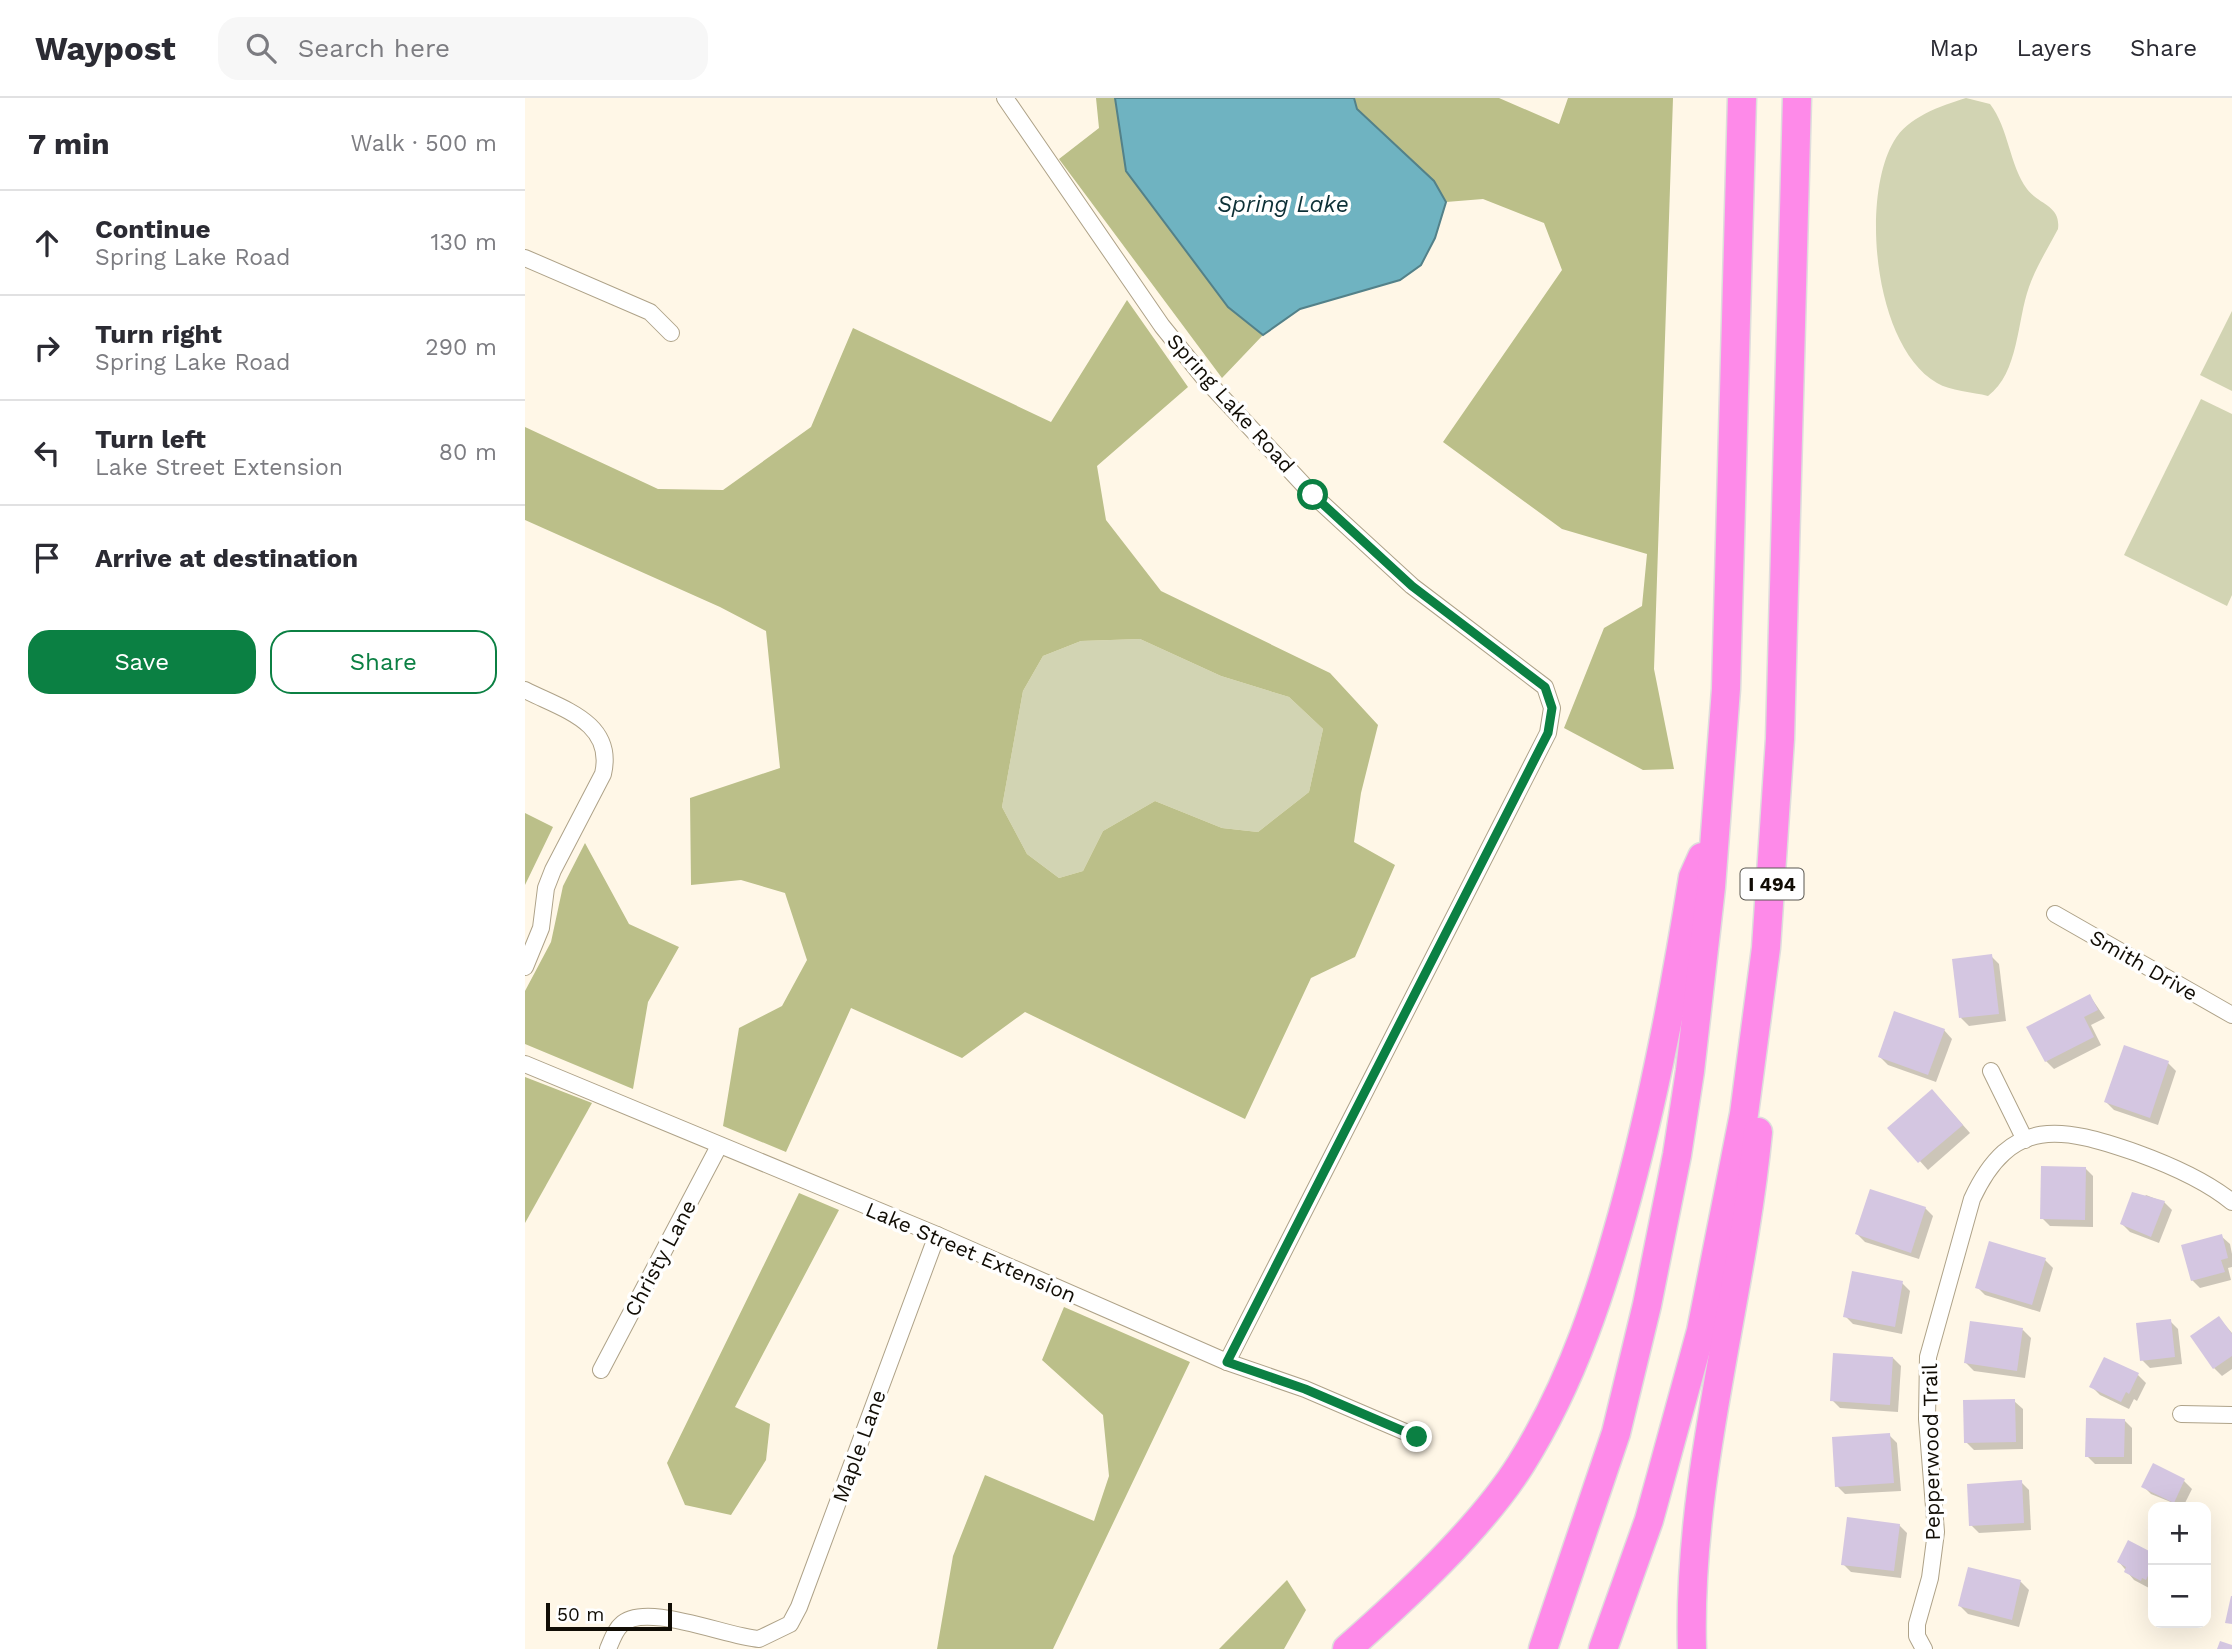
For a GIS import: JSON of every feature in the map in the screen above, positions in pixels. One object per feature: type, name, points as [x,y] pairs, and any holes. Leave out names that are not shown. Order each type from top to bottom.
[{"type":"highway","name":"I 494","points":[[1543,1649],[1604,1475],[1650,1292],[1677,1155],[1690,1071],[1706,944],[1726,690],[1742,98]]},
{"type":"highway","name":"I 494","points":[[1603,1649],[1649,1520],[1695,1356],[1744,1114],[1765,958],[1780,739],[1797,98]]},
{"type":"highway","points":[[1347,1649],[1413,1588],[1485,1510],[1520,1466],[1547,1419],[1569,1372],[1589,1325],[1617,1237],[1651,1108],[1693,877],[1715,829]]},
{"type":"highway","points":[[1692,1649],[1694,1538],[1747,1222],[1756,1146],[1763,1073],[1765,958]]},
{"type":"street","name":"Spring Lake Road","points":[[1005,98],[1162,326],[1204,378],[1333,514],[1412,586],[1515,662],[1545,687],[1550,695],[1552,720],[1548,733],[1227,1362]]},
{"type":"street","points":[[525,258],[650,312],[671,333]]},
{"type":"street","points":[[525,690],[586,722],[597,732],[605,745],[606,760],[603,774],[553,870],[546,888],[541,928],[525,967]]},
{"type":"street","name":"Smith Drive","points":[[2055,914],[2232,1015]]},
{"type":"street","name":"Lake Street Extension","points":[[525,1064],[937,1235],[1227,1362],[1305,1389],[1417,1437]]},
{"type":"street","points":[[1991,1071],[2025,1140]]},
{"type":"street","name":"Pepperwood Trail","points":[[1921,1643],[1917,1624],[1930,1578],[1936,1532],[1927,1419],[1929,1357],[1972,1199],[1983,1176],[1999,1155],[2025,1140],[2046,1133],[2071,1133],[2097,1139],[2188,1175],[2232,1202]]},
{"type":"street","name":"Christy Lane","points":[[600,1370],[719,1146]]},
{"type":"street","name":"Maple Lane","points":[[761,1644],[790,1624],[799,1607],[937,1235]]},
{"type":"street","points":[[2181,1414],[2200,1417],[2232,1415]]},
{"type":"street","points":[[608,1649],[621,1625],[635,1617],[655,1615],[761,1644]]},
{"type":"green space","points":[[1096,98],[1115,98],[1228,307],[1263,335],[1222,378],[1059,159],[1099,128]]},
{"type":"green space","points":[[1354,98],[1499,98],[1559,124],[1568,98],[1673,98],[1654,669],[1674,769],[1643,770],[1564,728],[1604,628],[1642,606],[1647,554],[1562,529],[1443,442],[1562,270],[1544,223],[1483,199],[1446,202],[1434,181],[1357,109]]},
{"type":"green space","points":[[1966,98],[1990,104],[2001,124],[2021,179],[2032,194],[2053,210],[2058,221],[2058,229],[2029,287],[2016,345],[2006,374],[1988,396],[1942,386],[1916,365],[1899,338],[1887,306],[1879,270],[1876,233],[1878,198],[1884,166],[1894,141],[1907,125],[1916,119]]},
{"type":"green space","points":[[1127,300],[1188,387],[1097,466],[1106,520],[1161,591],[1330,673],[1378,725],[1361,793],[1354,842],[1395,865],[1355,957],[1311,978],[1245,1119],[1025,1012],[962,1058],[851,1008],[786,1152],[723,1126],[739,1028],[782,1006],[807,960],[785,893],[741,880],[691,885],[690,798],[780,768],[766,631],[720,607],[525,520],[525,427],[658,489],[723,490],[811,427],[853,328],[1051,422]],"holes":[[[1140,639],[1221,676],[1289,697],[1323,729],[1309,792],[1258,832],[1222,828],[1155,801],[1103,831],[1083,871],[1059,878],[1027,854],[1002,807],[1023,691],[1043,656],[1081,641]]]},
{"type":"green space","points":[[2232,311],[2232,391],[2200,375]]},
{"type":"green space","points":[[2201,399],[2232,414],[2232,595],[2227,606],[2124,555]]},
{"type":"green space","points":[[1140,639],[1221,676],[1289,697],[1323,729],[1309,792],[1258,832],[1222,828],[1155,801],[1103,831],[1083,871],[1059,878],[1027,854],[1002,807],[1023,691],[1043,656],[1081,641]]},
{"type":"green space","points":[[525,813],[553,827],[525,885]]},
{"type":"green space","points":[[585,843],[629,924],[679,947],[648,1002],[633,1089],[525,1044],[525,991],[551,942],[563,886]]},
{"type":"green space","points":[[525,1077],[592,1103],[525,1223]]},
{"type":"green space","points":[[799,1193],[839,1210],[735,1407],[770,1424],[766,1460],[731,1515],[685,1505],[667,1463]]},
{"type":"green space","points":[[1064,1307],[1190,1362],[1053,1649],[937,1649],[953,1556],[985,1475],[1094,1521],[1109,1476],[1103,1415],[1042,1360]]},
{"type":"green space","points":[[1287,1580],[1306,1610],[1284,1649],[1219,1649]]},
{"type":"water","name":"Spring Lake","points":[[1115,98],[1354,98],[1357,109],[1434,181],[1446,202],[1435,238],[1421,265],[1400,280],[1300,309],[1263,335],[1228,307],[1126,171]]},
{"type":"building","points":[[1992,954],[1999,1014],[1959,1018],[1952,959]]},
{"type":"building","points":[[2090,994],[2098,1010],[2084,1017],[2094,1037],[2045,1062],[2026,1027]]},
{"type":"building","points":[[1894,1011],[1945,1029],[1928,1075],[1878,1057]]},
{"type":"building","points":[[2124,1045],[2169,1061],[2150,1118],[2104,1102]]},
{"type":"building","points":[[1932,1089],[1963,1125],[1918,1163],[1887,1128]]},
{"type":"building","points":[[2041,1166],[2086,1167],[2085,1220],[2040,1219]]},
{"type":"building","points":[[1870,1189],[1926,1207],[1911,1253],[1855,1234]]},
{"type":"building","points":[[2132,1192],[2165,1201],[2151,1237],[2120,1224]]},
{"type":"building","points":[[2222,1234],[2228,1258],[2221,1260],[2225,1272],[2191,1281],[2181,1245]]},
{"type":"building","points":[[1989,1241],[2046,1258],[2032,1305],[1975,1288]]},
{"type":"building","points":[[1852,1271],[1903,1281],[1895,1327],[1843,1317]]},
{"type":"building","points":[[2219,1316],[2232,1334],[2232,1356],[2213,1369],[2190,1336]]},
{"type":"building","points":[[2171,1319],[2175,1357],[2140,1361],[2136,1323]]},
{"type":"building","points":[[1970,1321],[2023,1328],[2017,1371],[1964,1363]]},
{"type":"building","points":[[1833,1353],[1893,1357],[1890,1405],[1830,1401]]},
{"type":"building","points":[[2104,1357],[2139,1373],[2129,1394],[2126,1392],[2121,1402],[2089,1387]]},
{"type":"building","points":[[2015,1399],[2016,1442],[1964,1443],[1963,1400]]},
{"type":"building","points":[[2086,1418],[2125,1419],[2124,1457],[2085,1457]]},
{"type":"building","points":[[1890,1433],[1894,1483],[1835,1487],[1832,1437]]},
{"type":"building","points":[[2153,1463],[2185,1479],[2174,1502],[2141,1487]]},
{"type":"building","points":[[2022,1480],[2024,1523],[1969,1526],[1967,1484]]},
{"type":"building","points":[[1847,1517],[1900,1524],[1894,1571],[1841,1565]]},
{"type":"building","points":[[2128,1540],[2148,1550],[2146,1580],[2142,1578],[2141,1581],[2124,1572],[2126,1567],[2117,1562]]},
{"type":"building","points":[[1968,1567],[2021,1580],[2012,1620],[1958,1606]]},
{"type":"building","points":[[2232,1596],[2232,1624],[2225,1623]]},
{"type":"building","points":[[2220,1641],[2232,1645],[2232,1649],[2217,1649]]},
{"type":"route","points":[[1313,495],[1412,586],[1545,687],[1550,695],[1552,708],[1548,733],[1227,1362],[1305,1389],[1417,1437]]}]
